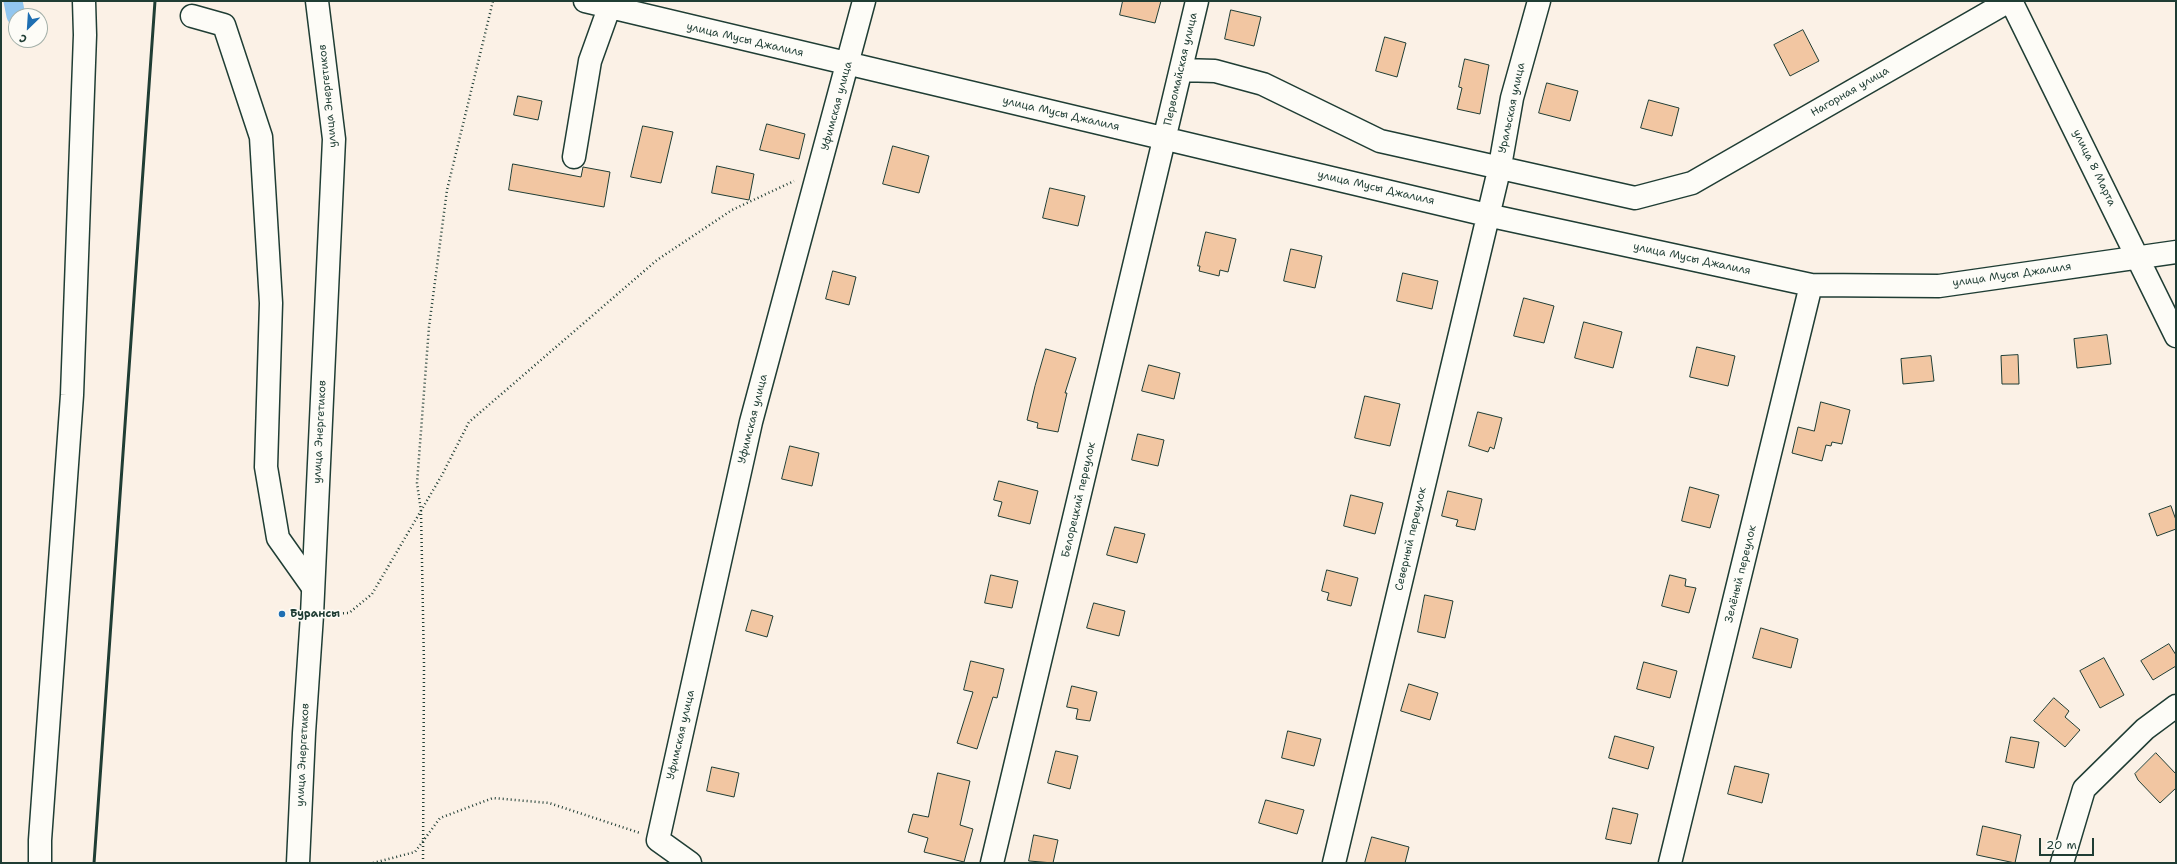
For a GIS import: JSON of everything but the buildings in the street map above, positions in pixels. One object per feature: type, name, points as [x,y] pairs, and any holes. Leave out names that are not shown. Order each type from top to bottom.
[{"type":"street","points":[[40,863],[40,840],[72,396],[85,35],[84,1]]},
{"type":"street","name":"улица Энергетиков","points":[[298,863],[304,733],[312,615],[312,586],[334,139],[317,1]]},
{"type":"street","name":"улица Мусы Джалиля","points":[[585,1],[609,8],[1488,215],[1812,285],[1939,286],[2138,256],[2176,252]]},
{"type":"street","name":"Уфимская улица","points":[[658,840],[751,422],[864,1]]},
{"type":"street","name":"Первомайская улица","points":[[1165,138],[1197,1]]},
{"type":"street","name":"Уральская улица","points":[[1488,215],[1500,166],[1512,98],[1539,1]]},
{"type":"street","name":"Нагорная улица","points":[[1181,70],[1215,71],[1263,84],[1380,141],[1500,166],[1635,198],[1692,183],[2010,1]]},
{"type":"street","name":"улица 8 Марта","points":[[2010,1],[2138,256],[2176,336]]},
{"type":"street","points":[[574,157],[590,61],[609,8]]},
{"type":"street","points":[[192,16],[224,25],[261,137],[271,303],[266,467],[278,538],[312,586]]},
{"type":"street","name":"Белорецкий переулок","points":[[992,863],[1165,138]]},
{"type":"street","name":"Северный переулок","points":[[1334,863],[1488,215]]},
{"type":"street","name":"Зелёный переулок","points":[[1670,863],[1812,285]]},
{"type":"street","points":[[2062,863],[2084,789],[2145,729],[2176,706]]},
{"type":"street","points":[[658,840],[690,863]]},
{"type":"path","points":[[423,863],[421,511],[417,483],[428,327],[446,197],[492,1]]},
{"type":"path","points":[[312,615],[349,613],[372,594],[421,511],[469,422],[657,260],[732,210],[820,169]]},
{"type":"path","points":[[373,863],[415,852],[440,818],[493,798],[549,803],[658,840]]},
{"type":"waterway","points":[[13,1],[14,8]]},
{"type":"railway","points":[[94,863],[155,1]]},
{"type":"place","name":"Бурансы","points":[[282,614]]}]
